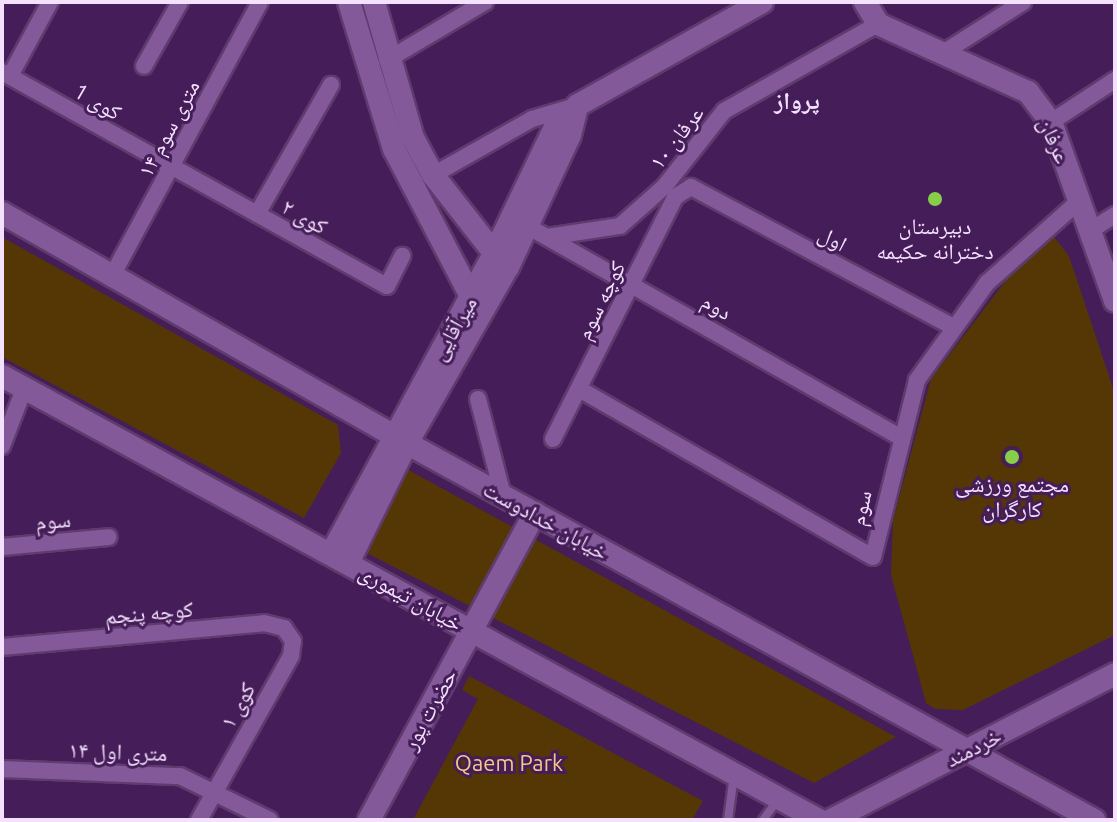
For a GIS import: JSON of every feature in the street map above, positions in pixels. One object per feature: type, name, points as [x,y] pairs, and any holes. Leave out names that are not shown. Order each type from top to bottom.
[{"type":"street","points":[[6,74],[50,2]]},
{"type":"street","points":[[144,66],[180,2]]},
{"type":"street","name":"۱۴ متری سوم","points":[[113,274],[260,2]]},
{"type":"street","points":[[349,2],[394,149],[478,301]]},
{"type":"street","points":[[374,2],[387,60],[413,138],[433,175],[500,262]]},
{"type":"street","points":[[387,60],[485,2]]},
{"type":"street","points":[[433,175],[532,119],[578,105],[762,2]]},
{"type":"street","points":[[865,2],[878,24]]},
{"type":"street","points":[[943,53],[1023,2]]},
{"type":"street","name":"عرفان","points":[[878,24],[1028,92],[1051,122],[1115,301]]},
{"type":"street","name":"عرفان ۱۰","points":[[547,237],[620,226],[664,187],[724,111],[878,24]]},
{"type":"street","name":"کوی 1","points":[[6,74],[172,169]]},
{"type":"street","points":[[1051,122],[1115,80]]},
{"type":"street","points":[[257,214],[331,85]]},
{"type":"street","name":"میرآقایی","points":[[339,558],[400,439],[570,135],[578,105]]},
{"type":"street","name":"کوی ۲","points":[[172,169],[387,286],[402,256]]},
{"type":"street","name":"کوچه سوم","points":[[553,439],[581,390],[675,197],[691,187]]},
{"type":"street","name":"اول","points":[[691,187],[953,327]]},
{"type":"street","name":"سوم","points":[[581,390],[873,557],[899,436],[917,380],[987,283],[1079,201]]},
{"type":"street","name":"خیابان خدادوست","points":[[2,213],[400,439],[964,752],[1094,820]]},
{"type":"street","points":[[1090,231],[1115,215]]},
{"type":"street","name":"دوم","points":[[519,222],[633,283],[899,436]]},
{"type":"street","name":"خیابان تیموری","points":[[2,376],[819,820]]},
{"type":"street","points":[[2,446],[24,389]]},
{"type":"street","points":[[478,399],[503,496]]},
{"type":"street","name":"حضرت پور","points":[[369,820],[535,513]]},
{"type":"street","name":"سوم","points":[[2,547],[109,537]]},
{"type":"street","name":"کوچه پنجم","points":[[2,647],[264,623],[284,628],[293,641]]},
{"type":"street","name":"کوی ۱","points":[[199,820],[291,656],[293,641]]},
{"type":"street","name":"خردمند","points":[[831,820],[1110,680]]},
{"type":"street","name":"۱۴ متری اول","points":[[2,769],[155,772],[215,790],[270,820]]},
{"type":"lane","points":[[728,820],[734,774]]},
{"type":"lane","points":[[763,820],[779,798]]},
{"type":"green space","points":[[2,237],[338,425],[341,453],[304,518],[2,357]]},
{"type":"green space","name":"مجتمع ورزشی کارگران","points":[[1055,238],[1069,256],[1115,394],[1115,635],[963,710],[935,709],[926,703],[891,575],[893,520],[931,379],[1023,258],[1040,239]]},
{"type":"green space","points":[[403,467],[896,737],[814,783],[361,550]]},
{"type":"green space","name":"Qaem Park","points":[[469,676],[703,801],[692,820],[413,820],[478,699],[462,690]]},
{"type":"place","name":"دبیرستان دخترانه حکیمه","points":[[935,199]]},
{"type":"place","name":"مجتمع ورزشی کارگران","points":[[1012,457]]},
{"type":"district","name":"پرواز","points":[[797,101]]}]
